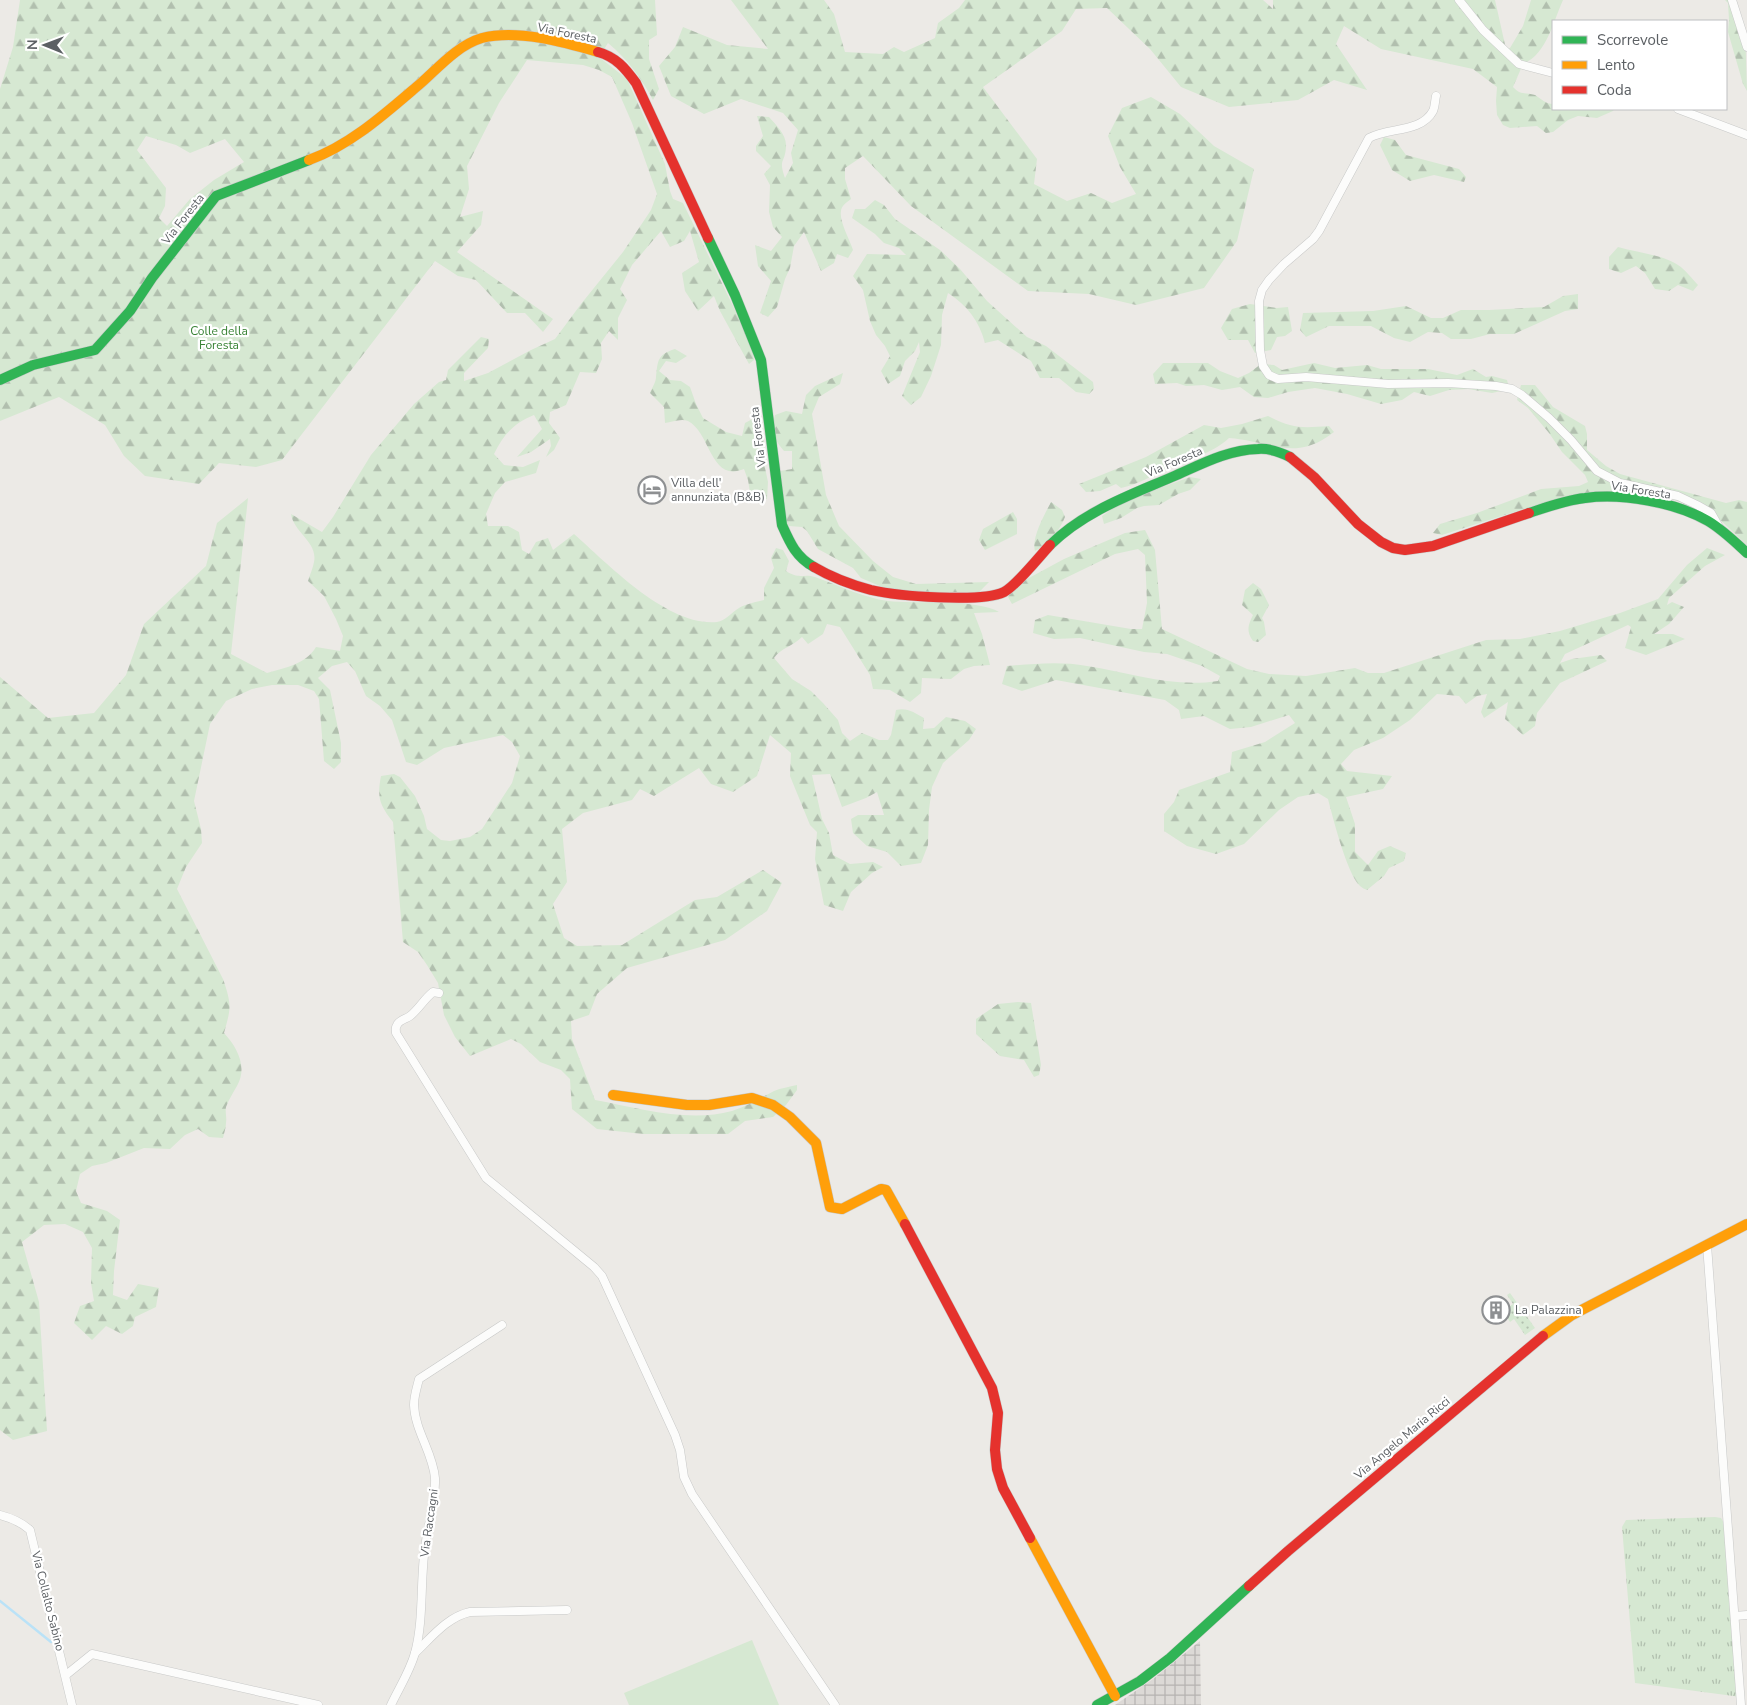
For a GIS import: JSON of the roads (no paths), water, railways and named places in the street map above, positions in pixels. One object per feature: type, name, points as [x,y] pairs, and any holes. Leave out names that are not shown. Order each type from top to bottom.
[{"type":"main road","name":"Via Foresta","points":[[0,380],[33,365],[95,350],[130,311],[152,278],[216,196],[249,182],[312,160],[350,139],[395,105],[458,50],[477,40],[506,35],[552,40],[605,54],[624,66],[636,83],[742,312],[761,360],[782,525],[792,548],[806,563],[826,574],[871,590],[903,594],[976,598],[993,596],[1006,591],[1069,528],[1094,511],[1223,455],[1262,448],[1282,452],[1294,459],[1310,473],[1364,530],[1377,540],[1395,549],[1405,550],[1428,546],[1555,505],[1584,498],[1610,496],[1684,510],[1701,517],[1720,529],[1747,553]]},
{"type":"main road","points":[[613,1096],[686,1106],[709,1105],[752,1098],[761,1100],[790,1117],[816,1143],[830,1207],[842,1209],[881,1189],[886,1190],[999,1404],[1000,1413],[994,1450],[995,1462],[1003,1488],[1116,1696]]},
{"type":"main road","name":"Via Angelo Maria Ricci","points":[[1097,1705],[1140,1681],[1170,1658],[1288,1551],[1551,1329],[1572,1315],[1747,1224]]},
{"type":"street","points":[[1459,0],[1483,30],[1519,64],[1552,73]]},
{"type":"street","points":[[1732,0],[1747,47]]},
{"type":"street","points":[[1436,96],[1434,110],[1419,125],[1378,133],[1369,138],[1319,231],[1284,264],[1262,290],[1259,300],[1260,350],[1263,366],[1269,375],[1278,379],[1306,377],[1388,384],[1448,383],[1512,389],[1549,418],[1571,440],[1597,471],[1620,483],[1678,496],[1711,513],[1720,529]]},
{"type":"street","points":[[1681,110],[1747,135]]},
{"type":"street","points":[[439,993],[433,992],[425,998],[410,1016],[398,1023],[396,1033],[486,1178],[594,1266],[602,1276],[675,1435],[680,1450],[684,1477],[692,1494],[834,1705]]},
{"type":"street","points":[[1707,1245],[1741,1705]]},
{"type":"street","name":"Via Raccagni","points":[[391,1705],[415,1654],[419,1628],[424,1558],[435,1479],[430,1457],[417,1422],[414,1405],[419,1379],[502,1325]]},
{"type":"street","name":"Via Collalto Sabino","points":[[0,1515],[22,1522],[30,1530],[72,1705]]},
{"type":"street","points":[[415,1654],[437,1632],[460,1614],[470,1612],[567,1610]]},
{"type":"street","points":[[1735,1616],[1747,1615]]},
{"type":"street","points":[[66,1675],[92,1654],[318,1705]]},
{"type":"waterway","points":[[0,1601],[51,1642]]},
{"type":"place","name":"Villa dell' annunziata (B&B)","points":[[652,490]]},
{"type":"place","name":"La Palazzina","points":[[1496,1310]]},
{"type":"park label","name":"Colle della Foresta","points":[[219,338]]}]
